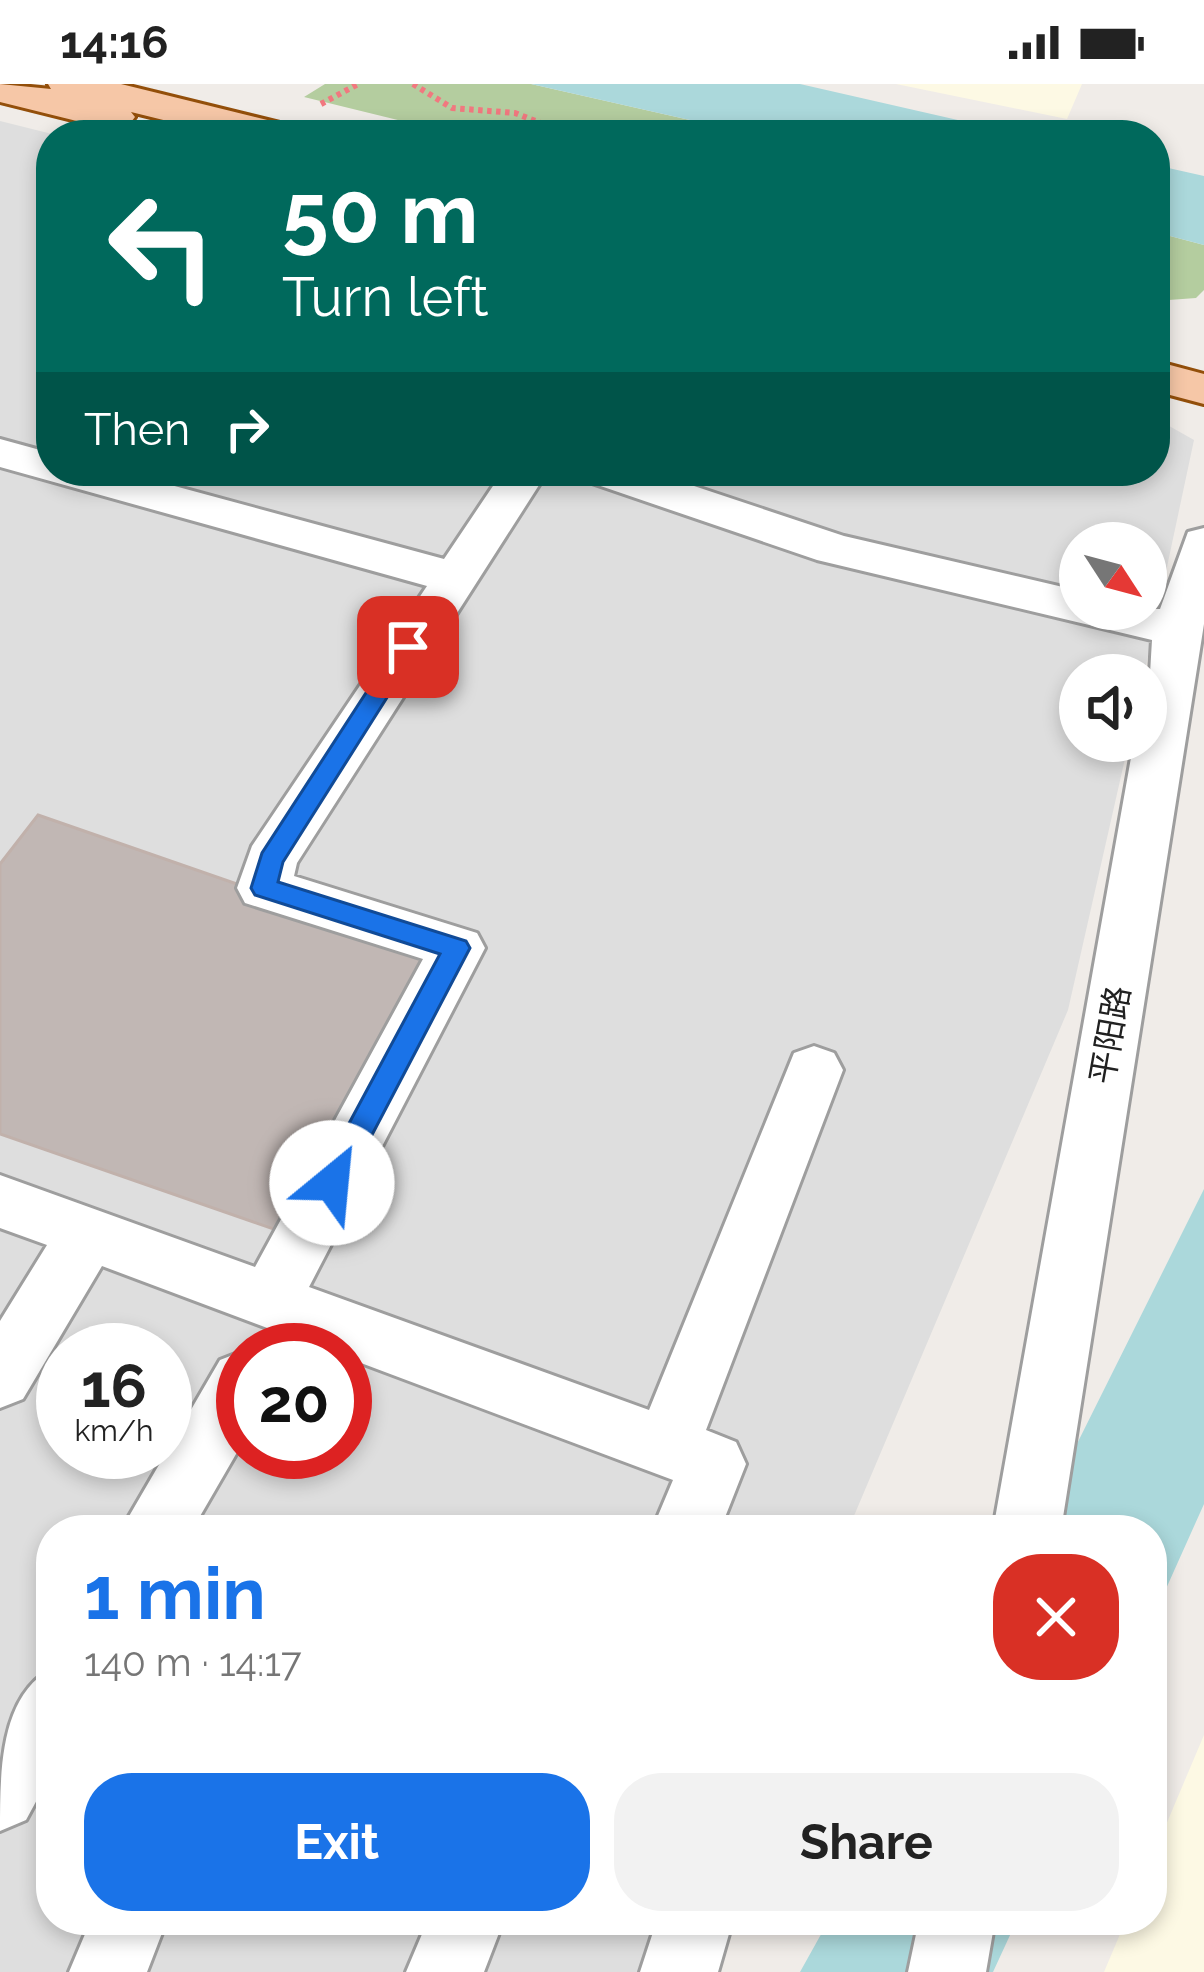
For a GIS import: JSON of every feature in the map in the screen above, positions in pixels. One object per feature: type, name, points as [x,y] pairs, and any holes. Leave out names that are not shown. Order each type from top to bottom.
[{"type":"main road","points":[[69,84],[217,120]]},
{"type":"main road","points":[[0,89],[125,120]]},
{"type":"main road","points":[[1170,354],[1204,362]]},
{"type":"main road","points":[[1170,380],[1204,388]]},
{"type":"street","points":[[0,453],[36,463]]},
{"type":"street","points":[[120,486],[453,577]]},
{"type":"street","points":[[273,1319],[457,948],[264,888],[271,860],[516,486]]},
{"type":"street","points":[[646,486],[834,550],[1059,602]]},
{"type":"street","name":"平阳路","points":[[1030,1515],[1178,630],[1204,543]]},
{"type":"street","points":[[1167,627],[1178,630]]},
{"type":"street","points":[[668,1447],[814,1070]]},
{"type":"street","points":[[0,1202],[88,1234],[273,1319],[712,1464],[692,1515]]},
{"type":"street","points":[[0,1378],[88,1234]]},
{"type":"street","points":[[164,1515],[216,1427]]},
{"type":"street","points":[[108,1972],[123,1935]]},
{"type":"street","points":[[445,1972],[460,1935]]},
{"type":"street","points":[[679,1972],[690,1935]]},
{"type":"street","points":[[947,1972],[954,1935]]},
{"type":"path","points":[[321,104],[358,84]]},
{"type":"path","points":[[413,84],[452,107],[515,113],[533,120]]},
{"type":"shaded area","points":[[896,84],[1082,84],[1067,119]]},
{"type":"shaded area","points":[[0,121],[36,130],[36,486],[1170,486],[1170,426],[1194,440],[1167,567],[1167,522],[1059,522],[1059,630],[1154,630],[1148,654],[1059,654],[1059,762],[1124,762],[1068,1010],[854,1515],[36,1515],[36,1935],[690,1935],[679,1972],[0,1972]]},
{"type":"shaded area","points":[[1204,1735],[1204,1972],[1104,1972],[1120,1935],[1167,1935],[1167,1823]]},
{"type":"green space","points":[[325,84],[531,84],[690,120],[398,120],[304,97]]},
{"type":"green space","points":[[1170,236],[1204,245],[1204,290],[1196,298],[1170,300]]},
{"type":"water","points":[[531,84],[800,84],[957,120],[690,120]]},
{"type":"water","points":[[1170,168],[1204,176],[1204,245],[1170,236]]},
{"type":"water","points":[[1204,1189],[1204,1504],[1167,1587],[1167,1515],[1041,1515]]},
{"type":"water","points":[[821,1935],[1010,1935],[993,1972],[800,1972]]},
{"type":"building","points":[[38,815],[439,954],[285,1233],[0,1134],[0,864]]},
{"type":"route","points":[[332,1183],[457,948],[264,888],[271,860],[408,647]]}]
